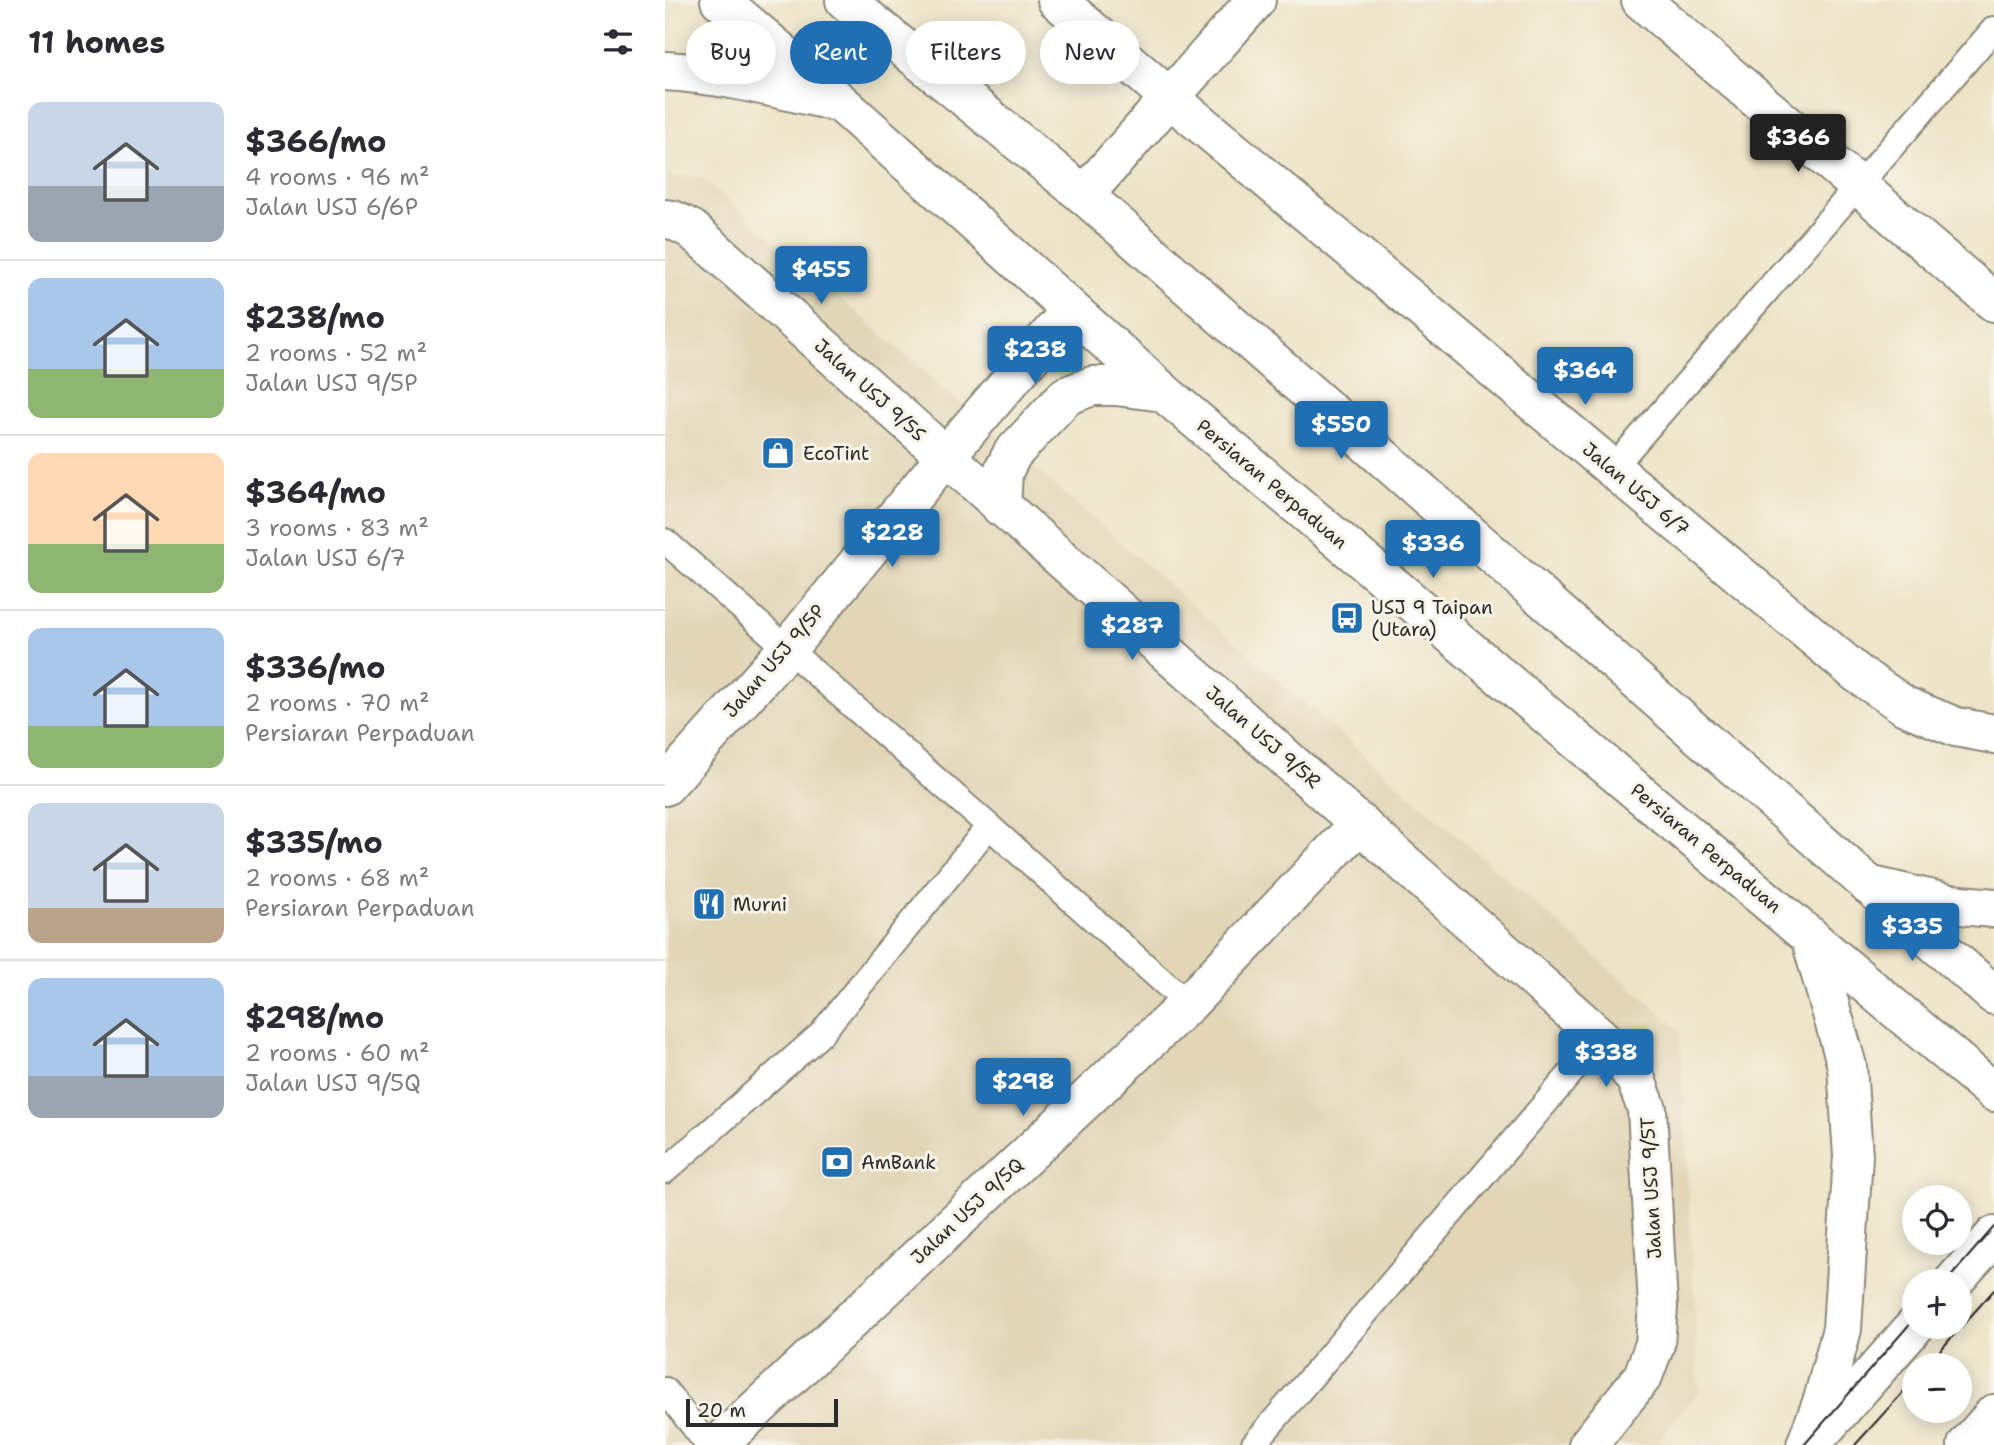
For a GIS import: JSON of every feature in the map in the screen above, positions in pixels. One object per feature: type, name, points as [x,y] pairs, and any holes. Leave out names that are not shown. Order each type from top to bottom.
[{"type":"street","name":"Persiaran Perpaduan","points":[[720,0],[841,103],[1163,392],[1994,1092]]},
{"type":"street","points":[[845,0],[1084,195],[1994,995]]},
{"type":"street","name":"Jalan USJ 6/7","points":[[1057,0],[1612,470],[1858,674],[1905,706],[1956,727],[1994,734]]},
{"type":"street","points":[[1084,195],[1256,0]]},
{"type":"street","points":[[1641,0],[1994,302]]},
{"type":"street","points":[[665,71],[695,72],[747,81],[841,103]]},
{"type":"street","name":"Jalan USJ 9/5S","points":[[665,219],[691,229],[945,457]]},
{"type":"street","name":"Jalan USJ 9/5P","points":[[665,786],[788,648],[945,457],[1071,310]]},
{"type":"street","points":[[1001,507],[1003,472],[1012,454],[1066,396],[1092,386],[1163,392]]},
{"type":"street","name":"Jalan USJ 9/5R","points":[[945,457],[1360,823]]},
{"type":"street","name":"Jalan USJ 9/5Q","points":[[718,1445],[1188,1003],[1360,823]]},
{"type":"street","name":"Jalan USJ 9/5T","points":[[1360,823],[1601,1038],[1636,1080],[1647,1109],[1658,1307],[1655,1345],[1643,1376],[1588,1445]]},
{"type":"street","points":[[1868,885],[1950,904],[1994,908]]},
{"type":"street","points":[[1808,1445],[1842,1329],[1853,1156],[1847,1066],[1810,936]]},
{"type":"street","points":[[1965,1269],[1994,1236]]},
{"type":"street","points":[[1808,1445],[1903,1339]]},
{"type":"street","points":[[1968,1445],[1994,1413]]},
{"type":"lane","points":[[1612,470],[1994,29]]},
{"type":"lane","points":[[665,541],[1188,1003]]},
{"type":"lane","points":[[665,1171],[820,1035],[989,825]]},
{"type":"lane","points":[[1253,1445],[1601,1038]]},
{"type":"lane","points":[[665,1390],[708,1445]]},
{"type":"shaded area","points":[[665,176],[700,176],[1680,1030],[1699,1390],[1655,1445],[665,1445]]},
{"type":"tram line","points":[[1957,1269],[1994,1227]]},
{"type":"tram line","points":[[1938,1353],[1994,1290]]},
{"type":"tram line","points":[[1804,1445],[1902,1333]]},
{"type":"tram line","points":[[1855,1445],[1902,1393]]},
{"type":"place","name":"EcoTint","points":[[778,453]]},
{"type":"place","name":"USJ 9 Taipan (Utara)","points":[[1347,618]]},
{"type":"place","name":"Murni","points":[[709,904]]},
{"type":"place","name":"AmBank","points":[[837,1162]]}]
